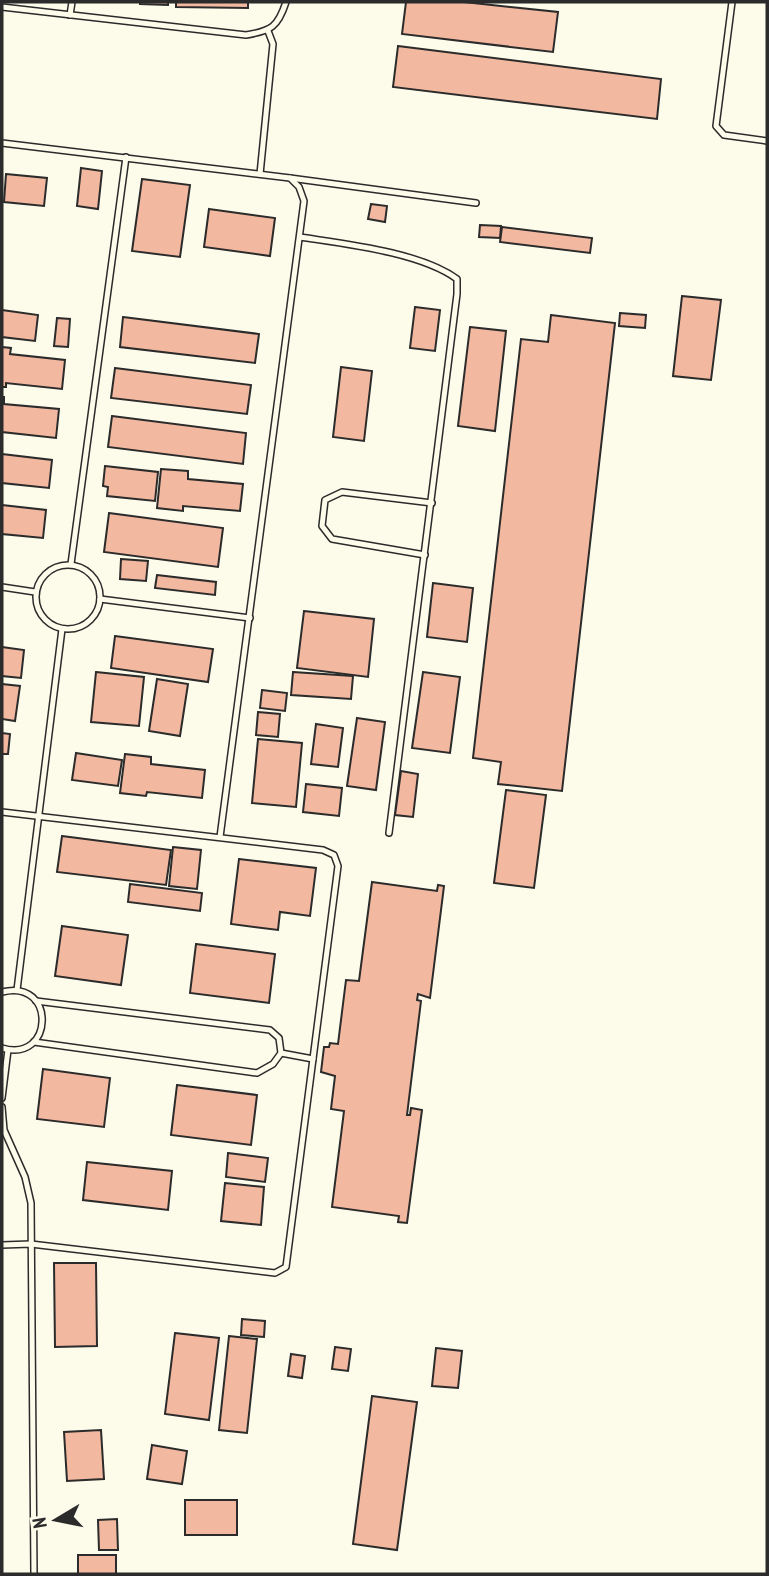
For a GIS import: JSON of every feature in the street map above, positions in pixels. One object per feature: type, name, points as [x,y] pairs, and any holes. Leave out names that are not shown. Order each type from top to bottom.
[{"type":"lane","points":[[70,15],[72,2]]},
{"type":"lane","points":[[2,7],[246,35],[268,31],[276,23],[286,2]]},
{"type":"lane","points":[[732,2],[716,126],[724,135],[767,141]]},
{"type":"lane","points":[[260,174],[273,44],[268,31]]},
{"type":"lane","points":[[2,143],[476,203]]},
{"type":"lane","points":[[71,565],[126,157]]},
{"type":"lane","points":[[220,838],[304,201],[299,187],[290,178]]},
{"type":"lane","points":[[300,237],[372,248],[443,269],[457,279],[432,503],[389,833]]},
{"type":"lane","points":[[425,555],[332,539],[322,526],[323,513],[325,500],[342,492],[432,503]]},
{"type":"lane","points":[[61,565],[71,565],[89,572],[95,580],[100,599],[98,610],[92,619],[83,626],[62,629],[44,620],[35,602],[35,592],[44,574],[61,565]]},
{"type":"lane","points":[[2,587],[35,592]]},
{"type":"lane","points":[[100,599],[250,618]]},
{"type":"lane","points":[[17,990],[62,629]]},
{"type":"lane","points":[[2,812],[323,850],[334,855],[338,866],[286,1267],[275,1273],[31,1244],[2,1245]]},
{"type":"lane","points":[[2,992],[24,992],[36,1002],[43,1018],[42,1027],[34,1042],[18,1051],[5,1049],[2,1098]]},
{"type":"lane","points":[[34,1042],[257,1073],[273,1064],[281,1053],[279,1038],[270,1030],[36,1002]]},
{"type":"lane","points":[[281,1053],[313,1059]]},
{"type":"lane","points":[[2,1107],[4,1130],[25,1177],[31,1203],[34,1574]]},
{"type":"building","points":[[168,2],[168,5],[140,4]]},
{"type":"building","points":[[176,2],[248,2],[248,8],[176,7]]},
{"type":"building","points":[[406,2],[464,2],[558,12],[553,52],[402,34]]},
{"type":"building","points":[[398,46],[661,79],[657,119],[393,87]]},
{"type":"building","points":[[81,168],[102,171],[98,209],[77,206]]},
{"type":"building","points":[[6,174],[47,178],[44,206],[4,202]]},
{"type":"building","points":[[142,179],[190,185],[180,257],[132,251]]},
{"type":"building","points":[[371,204],[387,206],[385,222],[368,219]]},
{"type":"building","points":[[209,209],[275,218],[270,256],[204,247]]},
{"type":"building","points":[[480,225],[501,226],[500,238],[479,237]]},
{"type":"building","points":[[502,227],[592,238],[590,253],[500,242]]},
{"type":"building","points":[[682,296],[721,300],[711,380],[673,376]]},
{"type":"building","points":[[415,307],[440,310],[435,351],[410,348]]},
{"type":"building","points":[[2,310],[38,315],[35,341],[2,337]]},
{"type":"building","points":[[620,313],[646,315],[645,328],[619,326]]},
{"type":"building","points":[[551,315],[615,323],[562,791],[498,784],[501,762],[473,758],[521,339],[548,342]]},
{"type":"building","points":[[123,317],[259,334],[255,363],[120,347]]},
{"type":"building","points":[[57,318],[70,319],[68,347],[54,346]]},
{"type":"building","points":[[470,327],[506,331],[495,431],[458,426]]},
{"type":"building","points":[[2,347],[11,348],[10,354],[65,360],[62,389],[6,383],[6,387],[2,387]]},
{"type":"building","points":[[341,367],[372,371],[364,441],[333,437]]},
{"type":"building","points":[[115,368],[251,385],[247,414],[111,398]]},
{"type":"building","points":[[2,397],[4,404],[59,409],[56,438],[2,432]]},
{"type":"building","points":[[112,416],[246,433],[243,464],[108,447]]},
{"type":"building","points":[[2,454],[52,460],[49,488],[2,483]]},
{"type":"building","points":[[105,466],[158,472],[155,501],[107,496],[108,487],[103,486]]},
{"type":"building","points":[[161,469],[188,471],[188,479],[243,484],[240,511],[183,506],[183,511],[157,508]]},
{"type":"building","points":[[2,505],[46,510],[43,538],[2,534]]},
{"type":"building","points":[[109,513],[223,528],[218,567],[104,552]]},
{"type":"building","points":[[121,559],[148,561],[146,581],[120,579]]},
{"type":"building","points":[[157,575],[216,582],[215,595],[155,588]]},
{"type":"building","points":[[433,583],[473,588],[467,642],[427,637]]},
{"type":"building","points":[[304,611],[374,619],[368,677],[297,668]]},
{"type":"building","points":[[115,636],[213,649],[208,682],[111,668]]},
{"type":"building","points":[[2,647],[24,650],[21,678],[2,676]]},
{"type":"building","points":[[96,672],[144,677],[139,726],[91,722]]},
{"type":"building","points":[[293,672],[353,676],[351,699],[291,695]]},
{"type":"building","points":[[423,672],[460,677],[450,753],[412,748]]},
{"type":"building","points":[[157,679],[188,684],[180,736],[149,731]]},
{"type":"building","points":[[2,684],[20,686],[15,721],[2,719]]},
{"type":"building","points":[[262,690],[287,693],[285,711],[260,708]]},
{"type":"building","points":[[258,712],[280,714],[278,737],[256,735]]},
{"type":"building","points":[[357,718],[385,722],[376,790],[347,786]]},
{"type":"building","points":[[316,724],[343,728],[338,767],[311,764]]},
{"type":"building","points":[[2,733],[10,734],[8,754],[2,754]]},
{"type":"building","points":[[258,739],[302,743],[296,807],[252,803]]},
{"type":"building","points":[[76,753],[122,760],[118,786],[72,780]]},
{"type":"building","points":[[125,754],[151,757],[151,764],[205,770],[202,798],[147,792],[146,796],[120,793]]},
{"type":"building","points":[[401,771],[418,774],[413,817],[395,815]]},
{"type":"building","points":[[306,784],[342,788],[339,816],[303,812]]},
{"type":"building","points":[[506,790],[546,795],[534,888],[494,883]]},
{"type":"building","points":[[62,836],[171,850],[166,885],[57,872]]},
{"type":"building","points":[[173,847],[201,850],[197,889],[169,886]]},
{"type":"building","points":[[239,859],[316,868],[310,916],[280,912],[278,930],[231,924]]},
{"type":"building","points":[[372,882],[437,891],[438,885],[444,886],[430,998],[418,994],[417,1000],[421,1001],[407,1115],[410,1115],[411,1108],[422,1110],[407,1223],[398,1222],[399,1216],[332,1207],[344,1111],[331,1109],[335,1076],[321,1072],[324,1047],[329,1047],[330,1043],[338,1044],[346,980],[359,981]]},
{"type":"building","points":[[130,884],[202,893],[200,911],[128,902]]},
{"type":"building","points":[[62,926],[128,935],[121,985],[55,976]]},
{"type":"building","points":[[196,944],[275,954],[269,1003],[190,993]]},
{"type":"building","points":[[43,1069],[110,1078],[104,1127],[37,1119]]},
{"type":"building","points":[[177,1085],[257,1095],[251,1145],[171,1135]]},
{"type":"building","points":[[228,1153],[268,1158],[265,1182],[226,1177]]},
{"type":"building","points":[[87,1162],[172,1171],[168,1210],[83,1200]]},
{"type":"building","points":[[225,1183],[264,1187],[261,1225],[221,1221]]},
{"type":"building","points":[[54,1263],[96,1263],[97,1346],[55,1347]]},
{"type":"building","points":[[242,1319],[265,1321],[264,1337],[241,1335]]},
{"type":"building","points":[[175,1333],[219,1338],[209,1420],[165,1414]]},
{"type":"building","points":[[229,1336],[257,1339],[247,1433],[219,1430]]},
{"type":"building","points":[[335,1347],[351,1349],[348,1371],[332,1369]]},
{"type":"building","points":[[436,1348],[462,1351],[458,1388],[432,1386]]},
{"type":"building","points":[[291,1354],[305,1356],[302,1378],[288,1376]]},
{"type":"building","points":[[372,1396],[417,1402],[397,1550],[353,1544]]},
{"type":"building","points":[[101,1430],[104,1479],[67,1481],[64,1432]]},
{"type":"building","points":[[152,1445],[187,1451],[182,1484],[147,1479]]},
{"type":"building","points":[[185,1500],[237,1500],[237,1535],[185,1535]]},
{"type":"building","points":[[117,1519],[118,1550],[99,1550],[98,1520]]},
{"type":"building","points":[[78,1555],[116,1555],[116,1574],[78,1574]]}]
